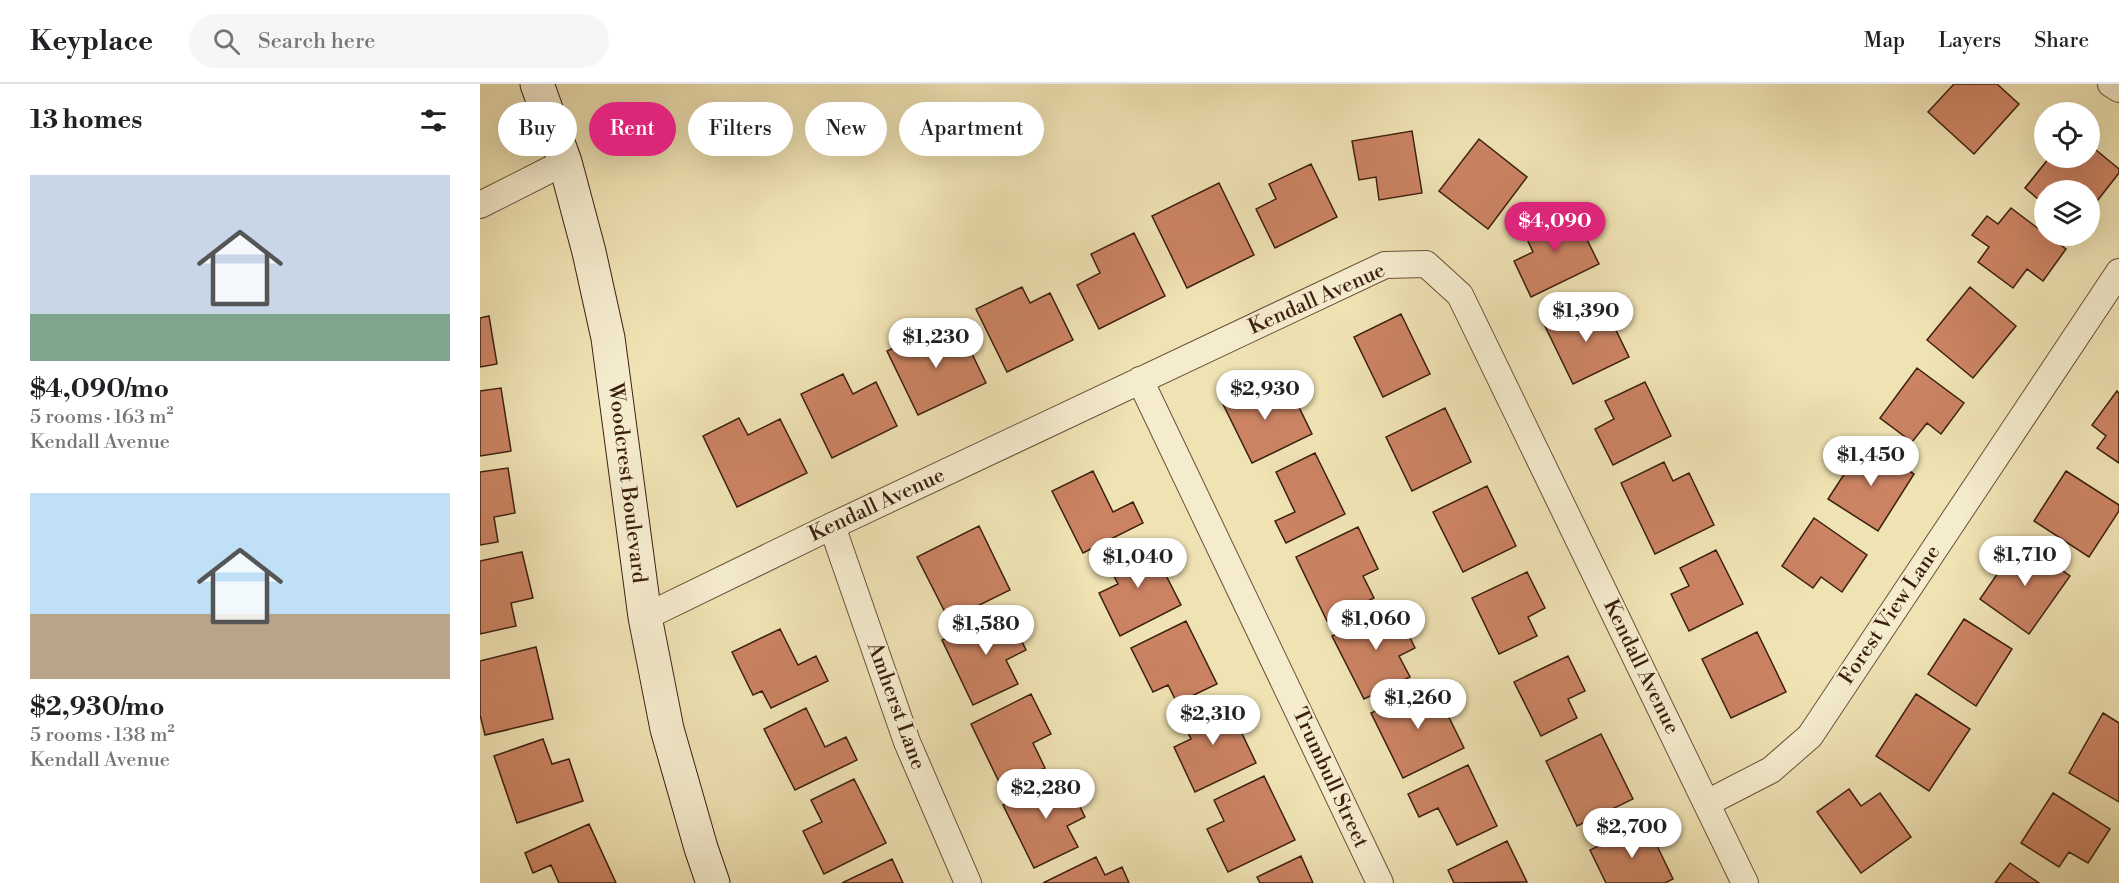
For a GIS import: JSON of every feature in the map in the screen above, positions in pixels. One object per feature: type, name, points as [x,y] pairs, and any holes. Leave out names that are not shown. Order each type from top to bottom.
[{"type":"street","name":"Woodcrest Boulevard","points":[[537,84],[564,162],[589,252],[608,338],[645,617],[667,729],[700,848],[713,883]]},
{"type":"street","points":[[2111,84],[2119,89]]},
{"type":"street","points":[[480,205],[564,162]]},
{"type":"street","name":"Kendall Avenue","points":[[645,617],[832,526],[1385,265],[1426,264],[1461,295],[1745,883]]},
{"type":"street","name":"Forest View Lane","points":[[1707,803],[1770,770],[1810,735],[2119,272]]},
{"type":"street","name":"Trumbull Street","points":[[1140,381],[1380,883]]},
{"type":"street","name":"Amherst Lane","points":[[832,526],[907,742],[968,883]]},
{"type":"building","points":[[1954,84],[1997,84],[2019,104],[1974,154],[1928,112]]},
{"type":"building","points":[[1412,131],[1422,193],[1379,200],[1376,177],[1359,180],[1352,141]]},
{"type":"building","points":[[1479,139],[1527,177],[1488,229],[1439,191]]},
{"type":"building","points":[[2100,153],[2119,169],[2119,173],[2100,197],[2100,180],[2034,180],[2034,196],[2025,188],[2041,168],[2100,168]]},
{"type":"building","points":[[1311,164],[1337,217],[1275,248],[1256,209],[1276,199],[1269,184]]},
{"type":"building","points":[[1219,183],[1254,255],[1187,288],[1152,216]]},
{"type":"building","points":[[1571,207],[1599,264],[1531,297],[1514,261],[1533,252],[1523,231]]},
{"type":"building","points":[[2011,208],[2034,225],[2034,246],[2062,246],[2066,249],[2043,281],[2027,269],[2013,288],[1978,262],[1989,247],[1972,235],[1987,216],[1998,224]]},
{"type":"building","points":[[1134,233],[1165,296],[1099,329],[1077,285],[1100,273],[1091,254]]},
{"type":"building","points":[[1022,287],[1030,303],[1050,293],[1073,340],[1007,372],[976,309]]},
{"type":"building","points":[[1970,287],[2016,326],[1973,378],[1927,340]]},
{"type":"building","points":[[1587,303],[1595,321],[1608,314],[1629,357],[1573,384],[1544,324]]},
{"type":"building","points":[[1401,314],[1430,374],[1383,397],[1354,337]]},
{"type":"building","points":[[489,316],[497,364],[480,367],[480,318]]},
{"type":"building","points":[[938,326],[946,341],[962,333],[986,383],[918,415],[887,351]]},
{"type":"building","points":[[1917,368],[1964,403],[1941,434],[1927,423],[1912,442],[1880,418]]},
{"type":"building","points":[[843,374],[853,394],[876,382],[897,426],[832,458],[801,394]]},
{"type":"building","points":[[1263,379],[1275,404],[1293,395],[1312,434],[1252,463],[1221,400]]},
{"type":"building","points":[[1645,382],[1671,436],[1613,465],[1595,429],[1614,419],[1605,401]]},
{"type":"building","points":[[501,388],[511,451],[480,456],[480,391]]},
{"type":"building","points":[[2117,391],[2119,393],[2119,463],[2097,448],[2106,436],[2092,425]]},
{"type":"building","points":[[1445,408],[1471,462],[1412,491],[1386,437]]},
{"type":"building","points":[[739,418],[748,435],[780,419],[807,473],[737,507],[703,436]]},
{"type":"building","points":[[1865,442],[1914,474],[1878,531],[1828,499]]},
{"type":"building","points":[[1315,453],[1345,514],[1286,543],[1275,521],[1295,512],[1276,472]]},
{"type":"building","points":[[1664,462],[1673,481],[1689,473],[1714,525],[1655,554],[1621,483]]},
{"type":"building","points":[[508,468],[515,513],[494,517],[498,542],[480,545],[480,472]]},
{"type":"building","points":[[1093,471],[1113,512],[1133,502],[1143,523],[1083,553],[1052,491]]},
{"type":"building","points":[[2066,471],[2119,505],[2119,511],[2089,557],[2034,521]]},
{"type":"building","points":[[1487,486],[1516,546],[1463,572],[1433,512]]},
{"type":"building","points":[[1814,518],[1867,555],[1842,592],[1821,577],[1813,588],[1782,566]]},
{"type":"building","points":[[979,526],[1010,590],[949,620],[917,557]]},
{"type":"building","points":[[1358,527],[1378,569],[1363,576],[1374,598],[1327,621],[1296,557]]},
{"type":"building","points":[[1148,540],[1181,605],[1120,636],[1099,593],[1118,584],[1106,561]]},
{"type":"building","points":[[2020,541],[2070,576],[2029,634],[1980,599]]},
{"type":"building","points":[[1716,550],[1743,604],[1689,631],[1671,594],[1689,586],[1680,568]]},
{"type":"building","points":[[522,552],[533,598],[511,603],[516,626],[480,634],[480,561]]},
{"type":"building","points":[[1527,572],[1545,608],[1528,617],[1537,636],[1499,654],[1472,598]]},
{"type":"building","points":[[1394,605],[1415,648],[1399,656],[1410,677],[1364,699],[1332,636]]},
{"type":"building","points":[[1006,609],[1026,650],[1006,660],[1018,684],[973,705],[942,640]]},
{"type":"building","points":[[1964,619],[2012,649],[1976,706],[1928,674]]},
{"type":"building","points":[[1186,621],[1217,684],[1177,703],[1168,685],[1153,692],[1131,648]]},
{"type":"building","points":[[780,629],[798,665],[816,656],[828,681],[771,708],[762,691],[753,695],[732,652]]},
{"type":"building","points":[[1757,632],[1786,692],[1731,718],[1702,659]]},
{"type":"building","points":[[536,647],[553,719],[485,735],[480,715],[480,661]]},
{"type":"building","points":[[1568,656],[1585,691],[1568,699],[1577,718],[1541,736],[1514,682]]},
{"type":"building","points":[[1432,683],[1464,748],[1403,778],[1371,713]]},
{"type":"building","points":[[1031,694],[1051,734],[1033,743],[1045,768],[1002,788],[971,724]]},
{"type":"building","points":[[1916,694],[1970,729],[1929,791],[1876,756]]},
{"type":"building","points":[[1225,698],[1256,763],[1195,792],[1174,747],[1191,739],[1181,719]]},
{"type":"building","points":[[806,708],[825,747],[846,737],[857,760],[795,790],[764,729]]},
{"type":"building","points":[[2103,713],[2119,723],[2119,802],[2069,773]]},
{"type":"building","points":[[1601,734],[1633,799],[1577,826],[1546,761]]},
{"type":"building","points":[[543,739],[552,764],[569,759],[583,801],[517,823],[494,756]]},
{"type":"building","points":[[1468,765],[1497,826],[1457,845],[1438,808],[1419,817],[1408,794]]},
{"type":"building","points":[[1064,775],[1085,817],[1067,826],[1078,847],[1034,868],[1003,805]]},
{"type":"building","points":[[1264,776],[1295,840],[1228,872],[1207,829],[1224,821],[1214,800]]},
{"type":"building","points":[[854,779],[886,843],[824,874],[803,831],[822,822],[811,800]]},
{"type":"building","points":[[1849,789],[1861,806],[1880,793],[1911,837],[1861,873],[1817,812]]},
{"type":"building","points":[[2053,793],[2110,829],[2088,863],[2069,852],[2059,867],[2021,843]]},
{"type":"building","points":[[1646,823],[1673,879],[1665,883],[1606,883],[1590,850]]},
{"type":"building","points":[[589,824],[616,883],[559,883],[551,865],[533,873],[525,853]]},
{"type":"building","points":[[1507,841],[1527,882],[1454,883],[1448,870]]},
{"type":"building","points":[[1301,856],[1313,883],[1260,883],[1257,877]]},
{"type":"building","points":[[1096,857],[1105,875],[1122,867],[1129,883],[1043,883]]},
{"type":"building","points":[[892,859],[903,883],[842,883]]},
{"type":"building","points":[[2010,863],[2039,883],[1995,883]]}]
